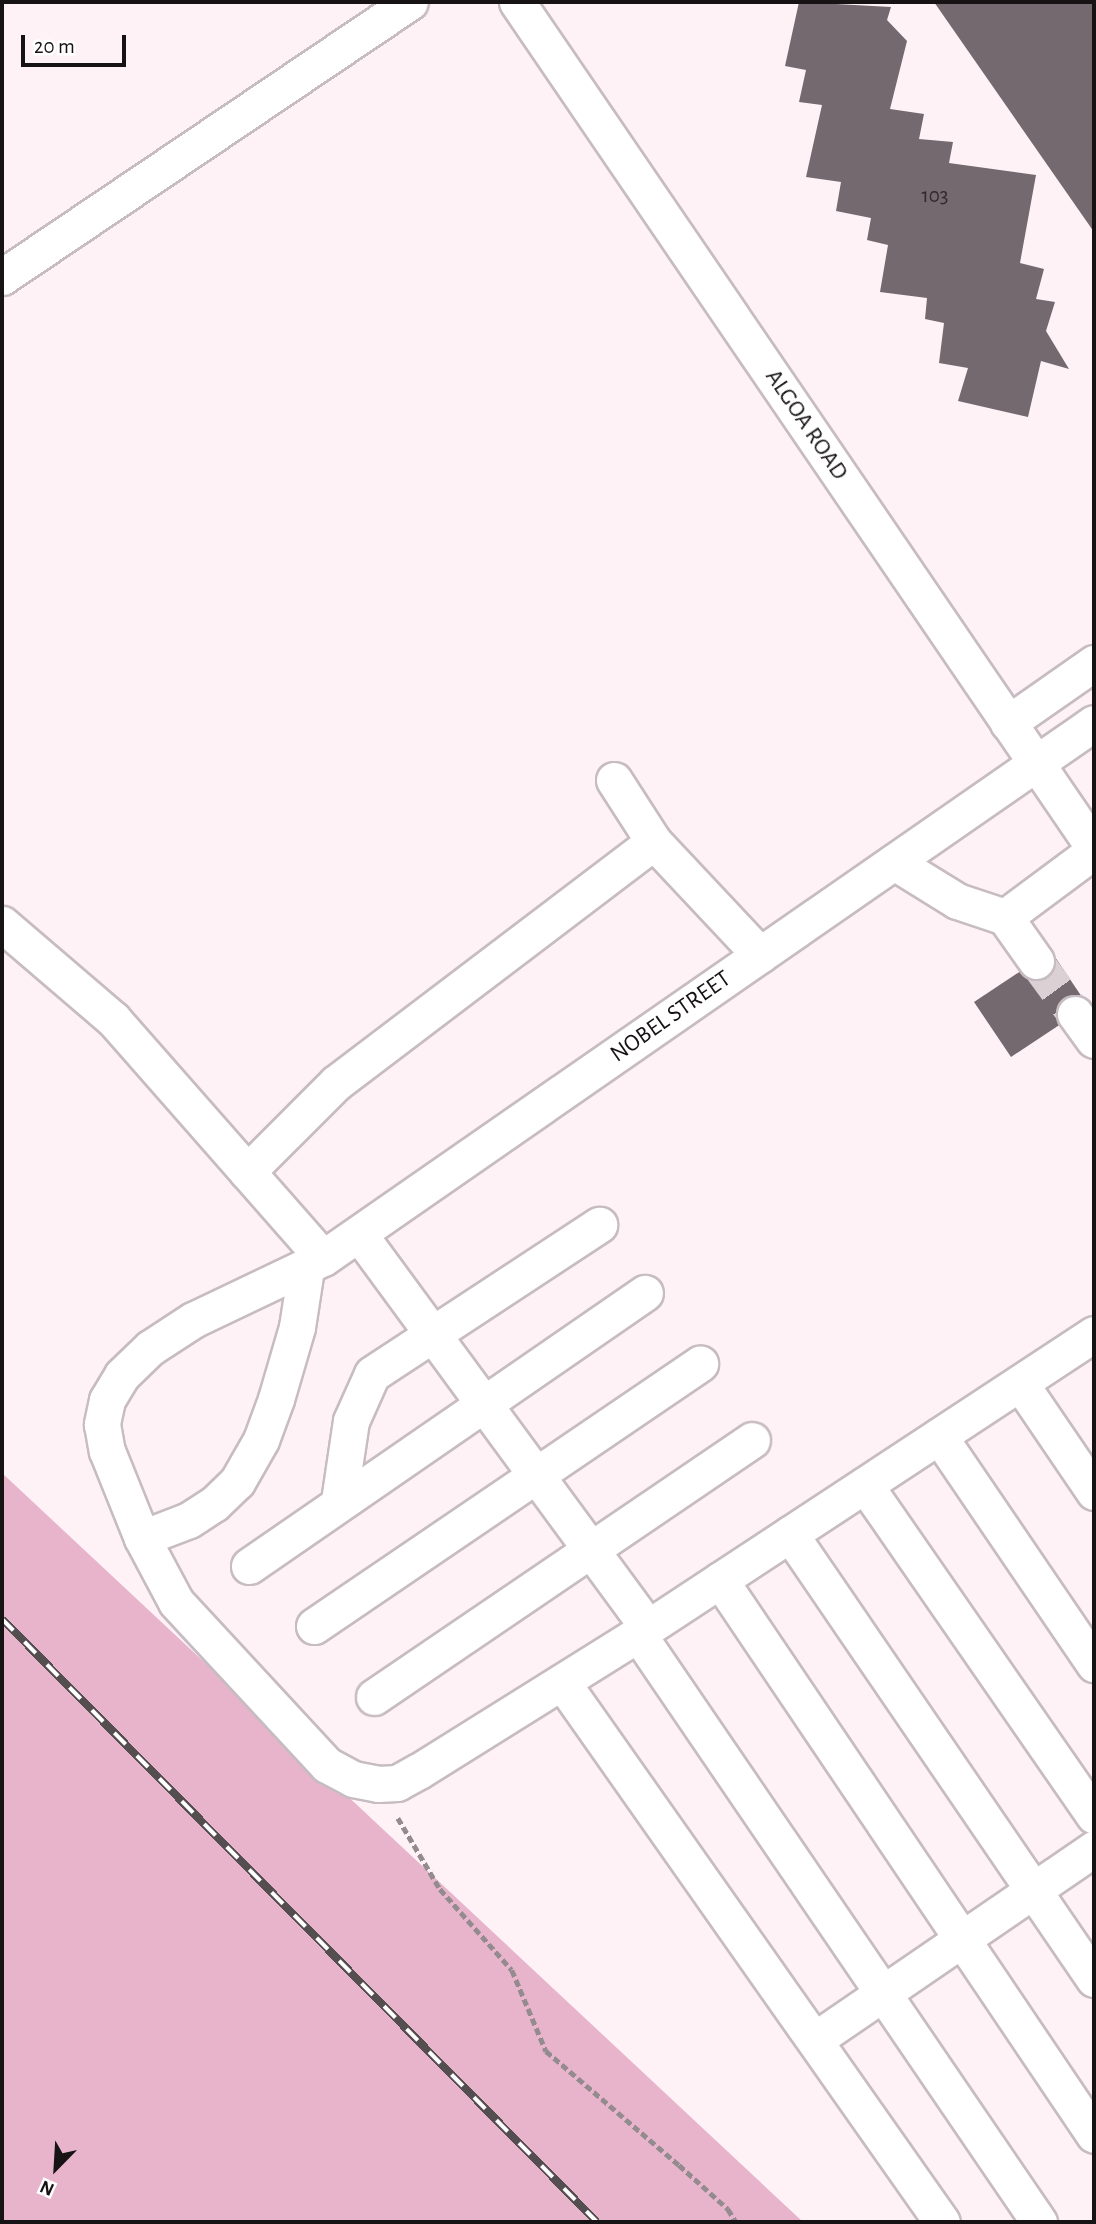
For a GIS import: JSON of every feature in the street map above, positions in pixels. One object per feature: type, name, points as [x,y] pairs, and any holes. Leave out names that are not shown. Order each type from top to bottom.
[{"type":"street","points":[[2,277],[410,2]]},
{"type":"street","name":"ALGOA ROAD","points":[[517,2],[1094,850]]},
{"type":"street","points":[[1008,723],[1094,663]]},
{"type":"street","name":"NOBEL STREET","points":[[378,1784],[352,1779],[318,1755],[199,1630],[176,1602],[142,1538],[107,1451],[102,1424],[107,1400],[122,1375],[150,1348],[193,1320],[315,1264],[1094,723]]},
{"type":"street","points":[[614,780],[654,842],[760,955]]},
{"type":"street","points":[[247,1172],[336,1083],[654,842]]},
{"type":"street","points":[[1005,917],[1094,850]]},
{"type":"street","points":[[894,862],[957,901],[1005,917],[1036,961]]},
{"type":"street","points":[[2,924],[113,1019],[247,1172],[315,1264],[276,1399],[261,1440],[237,1482],[197,1515],[142,1538]]},
{"type":"street","points":[[339,1501],[351,1421],[372,1374],[599,1226]]},
{"type":"street","points":[[359,1234],[483,1405],[594,1551],[643,1631],[882,1992],[1039,2222]]},
{"type":"street","points":[[249,1566],[339,1501],[645,1293]]},
{"type":"street","points":[[378,1784],[397,1783],[419,1771],[562,1682],[1094,1334]]},
{"type":"street","points":[[314,1626],[540,1477],[700,1364]]},
{"type":"street","points":[[1020,1383],[1094,1492]]},
{"type":"street","points":[[939,1436],[1094,1664]]},
{"type":"street","points":[[374,1697],[594,1551],[752,1440]]},
{"type":"street","points":[[865,1485],[1094,1816]]},
{"type":"street","points":[[790,1534],[1094,1979]]},
{"type":"street","points":[[720,1580],[1094,2135]]},
{"type":"street","points":[[562,1682],[816,2039],[942,2222]]},
{"type":"street","points":[[816,2039],[1094,1849]]},
{"type":"path","points":[[378,1784],[440,1889],[512,1970],[546,2051],[689,2173],[728,2209],[736,2222]]},
{"type":"shaded area","points":[[2,1473],[803,2222],[2,2222]]},
{"type":"building","points":[[799,2],[891,7],[887,20],[907,41],[890,109],[924,114],[919,139],[953,142],[949,163],[1036,175],[1020,263],[1044,269],[1036,299],[1055,302],[1046,331],[1069,369],[1041,361],[1028,417],[958,401],[968,368],[939,363],[944,323],[925,319],[927,298],[880,292],[888,245],[867,240],[871,218],[836,211],[841,182],[806,177],[822,105],[799,102],[806,70],[785,66]]},
{"type":"building","points":[[934,2],[1094,2],[1094,232]]},
{"type":"building","points":[[1051,951],[1088,1006],[1011,1057],[974,1002]]},
{"type":"tunnel","points":[[1036,961],[1075,1014]]},
{"type":"railway","points":[[2,1619],[597,2222]]}]
